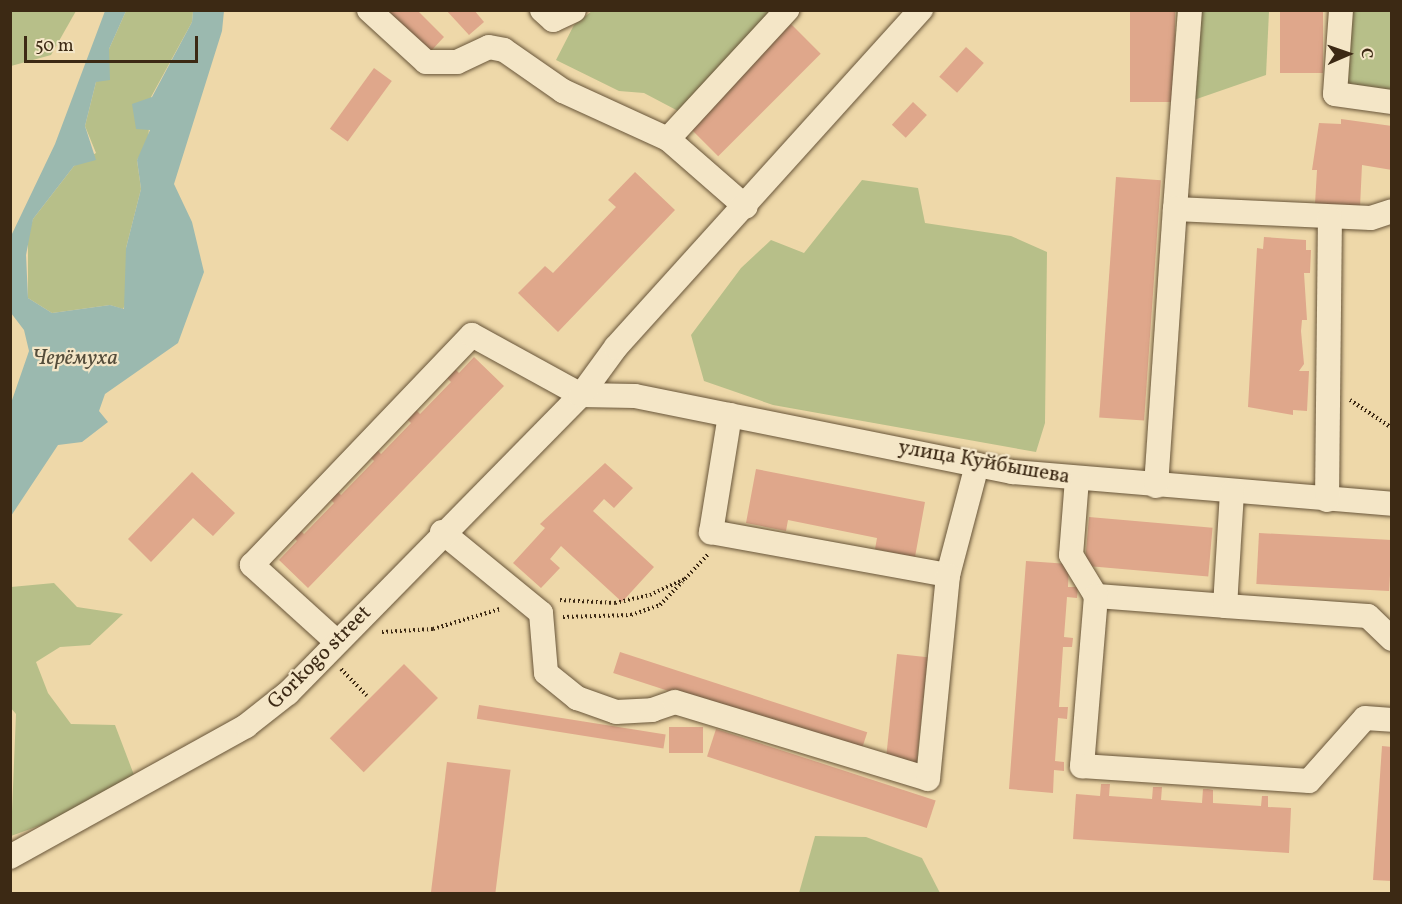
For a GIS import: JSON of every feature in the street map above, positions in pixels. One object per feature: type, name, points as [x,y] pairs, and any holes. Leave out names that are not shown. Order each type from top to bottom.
[{"type":"street","points":[[369,10],[426,62],[457,62],[489,47],[504,50],[563,91],[668,139],[746,207]]},
{"type":"street","points":[[542,10],[553,20],[574,10]]},
{"type":"street","points":[[668,139],[787,10]]},
{"type":"street","name":"Gorkogo street","points":[[10,857],[246,726],[332,647],[442,532],[580,395],[616,347],[746,207],[921,10]]},
{"type":"street","points":[[1156,486],[1190,10]]},
{"type":"street","points":[[1341,10],[1335,94],[1392,102]]},
{"type":"street","points":[[1175,209],[1330,218],[1371,218],[1392,211]]},
{"type":"street","points":[[1327,500],[1330,218]]},
{"type":"street","points":[[332,647],[252,565],[472,335],[580,395]]},
{"type":"street","name":"улица Куйбышева","points":[[580,395],[616,393],[977,465],[1077,479],[1392,504]]},
{"type":"street","points":[[730,415],[711,532],[948,576]]},
{"type":"street","points":[[442,532],[541,613],[546,673],[577,698],[616,712],[652,710],[675,702],[928,780],[948,576],[977,465]]},
{"type":"street","points":[[1077,479],[1071,555],[1096,596],[1082,766],[1309,782],[1365,718],[1392,720]]},
{"type":"street","points":[[1225,606],[1232,492]]},
{"type":"street","points":[[1096,596],[1368,616],[1392,639]]},
{"type":"path","points":[[1328,386],[1392,428]]},
{"type":"path","points":[[541,613],[592,619],[632,615],[660,605],[685,579]]},
{"type":"path","points":[[332,647],[367,696]]},
{"type":"green space","points":[[10,11],[76,11],[51,55],[11,66]]},
{"type":"green space","points":[[126,11],[193,11],[192,22],[151,97],[148,142],[137,160],[141,189],[126,248],[126,303],[123,309],[110,305],[52,313],[28,298],[28,235],[33,219],[74,166],[96,153],[85,126],[96,82],[108,75],[109,49]]},
{"type":"green space","points":[[592,11],[781,11],[680,112],[644,93],[619,91],[556,60],[574,25]]},
{"type":"green space","points":[[1197,11],[1269,11],[1266,75],[1188,102]]},
{"type":"green space","points":[[1353,11],[1391,11],[1391,91],[1348,85]]},
{"type":"green space","points":[[862,180],[918,188],[925,223],[1011,236],[1047,252],[1045,423],[1036,452],[773,405],[704,381],[691,335],[741,268],[771,240],[804,253]]},
{"type":"green space","points":[[54,583],[77,607],[123,614],[90,645],[60,647],[36,662],[48,693],[71,724],[115,725],[134,775],[61,818],[11,836],[16,714],[10,707],[11,587]]},
{"type":"green space","points":[[815,836],[866,837],[922,858],[940,893],[799,893]]},
{"type":"water","name":"Черёмуха","points":[[105,11],[126,11],[109,49],[110,80],[96,82],[85,126],[96,160],[74,166],[33,219],[26,255],[28,298],[52,313],[110,305],[124,309],[126,248],[141,189],[137,160],[150,130],[136,129],[132,104],[152,97],[192,22],[193,11],[224,11],[222,31],[174,184],[192,222],[204,272],[178,343],[105,394],[99,411],[108,422],[82,442],[58,445],[11,516],[11,403],[29,351],[24,330],[11,313],[11,236],[55,144]]},
{"type":"building","points":[[386,10],[417,10],[444,37],[430,52]]},
{"type":"building","points":[[446,10],[474,10],[484,22],[469,35]]},
{"type":"building","points":[[1130,10],[1175,10],[1175,102],[1130,102]]},
{"type":"building","points":[[1280,10],[1323,10],[1323,73],[1280,73]]},
{"type":"building","points":[[791,24],[821,54],[718,156],[688,127]]},
{"type":"building","points":[[966,47],[984,63],[957,93],[939,77]]},
{"type":"building","points":[[374,68],[392,81],[348,142],[330,129]]},
{"type":"building","points":[[913,102],[927,115],[906,138],[892,125]]},
{"type":"building","points":[[1341,119],[1392,126],[1392,170],[1362,165],[1360,207],[1315,204],[1317,170],[1312,170],[1319,123],[1341,124]]},
{"type":"building","points":[[635,172],[675,210],[558,332],[518,293],[545,266],[553,273],[616,207],[608,200]]},
{"type":"building","points":[[1116,177],[1161,180],[1144,421],[1099,417]]},
{"type":"building","points":[[1264,237],[1306,240],[1306,250],[1311,250],[1310,273],[1304,273],[1307,320],[1302,320],[1304,364],[1299,371],[1309,371],[1307,411],[1293,410],[1293,415],[1248,407],[1257,248],[1263,249]]},
{"type":"building","points":[[474,357],[504,386],[308,588],[279,560],[297,541],[293,537],[300,530],[304,534],[334,503],[330,499],[337,491],[341,495],[374,461],[370,457],[377,450],[381,454],[411,423],[407,419],[416,410],[420,414],[451,382],[447,378],[455,369],[459,373]]},
{"type":"building","points":[[605,463],[633,488],[614,508],[604,499],[593,511],[654,567],[622,602],[561,546],[550,559],[560,568],[541,588],[513,563],[545,528],[540,524]]},
{"type":"building","points":[[756,469],[925,502],[915,557],[875,549],[877,538],[788,520],[786,531],[746,523]]},
{"type":"building","points":[[192,472],[235,513],[213,536],[193,518],[151,562],[128,539]]},
{"type":"building","points":[[1089,517],[1213,528],[1208,577],[1085,566]]},
{"type":"building","points":[[1259,533],[1392,540],[1389,591],[1256,584]]},
{"type":"building","points":[[1026,561],[1069,564],[1068,587],[1078,587],[1077,598],[1067,597],[1064,637],[1073,638],[1072,647],[1063,647],[1059,707],[1068,707],[1067,719],[1058,718],[1055,761],[1064,762],[1064,771],[1054,770],[1053,793],[1009,789]]},
{"type":"building","points":[[620,652],[867,732],[860,753],[613,673]]},
{"type":"building","points":[[897,654],[928,657],[916,768],[885,764]]},
{"type":"building","points":[[404,664],[438,698],[364,772],[330,738]]},
{"type":"building","points":[[479,705],[666,735],[663,748],[477,719]]},
{"type":"building","points":[[669,727],[703,727],[703,753],[669,753]]},
{"type":"building","points":[[716,729],[936,800],[927,828],[707,757]]},
{"type":"building","points":[[1382,746],[1392,747],[1392,881],[1373,880]]},
{"type":"building","points":[[447,762],[511,770],[495,894],[431,894]]},
{"type":"building","points":[[1101,784],[1110,784],[1109,796],[1152,799],[1153,787],[1162,787],[1161,800],[1202,803],[1203,789],[1213,790],[1213,803],[1261,806],[1262,796],[1268,796],[1268,807],[1291,808],[1289,853],[1073,839],[1076,794],[1100,796]]}]
